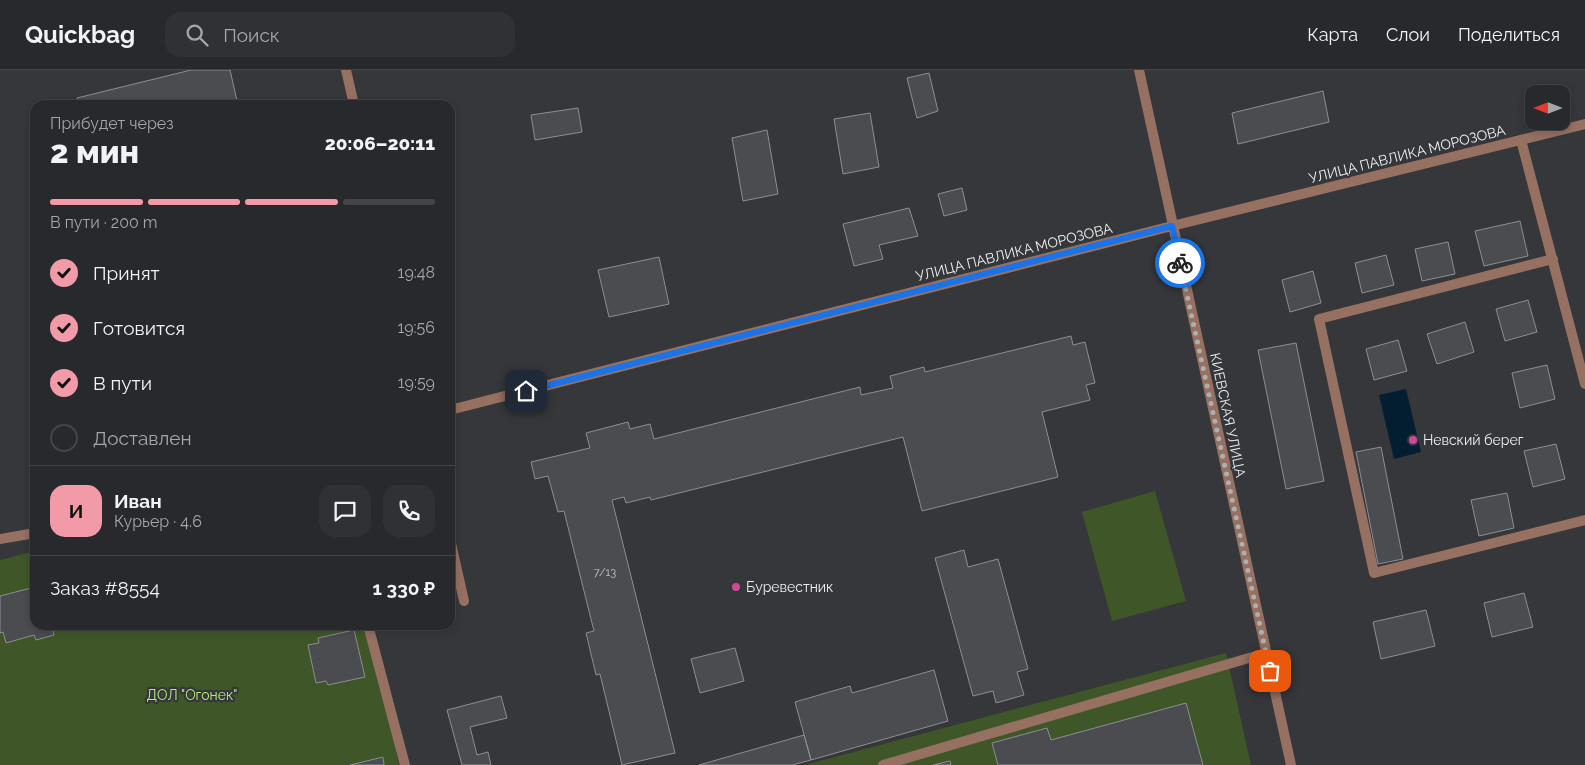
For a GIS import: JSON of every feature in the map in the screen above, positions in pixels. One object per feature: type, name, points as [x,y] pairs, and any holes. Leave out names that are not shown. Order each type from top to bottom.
[{"type":"street","points":[[346,70],[353,100]]},
{"type":"street","name":"КИЕВСКАЯ УЛИЦА","points":[[1139,70],[1291,765]]},
{"type":"street","name":"УЛИЦА ПАВЛИКА МОРОЗОВА","points":[[455,409],[1172,226],[1585,124]]},
{"type":"street","points":[[1521,140],[1585,384]]},
{"type":"street","points":[[1553,260],[1319,319],[1374,573],[1585,520]]},
{"type":"street","points":[[0,539],[30,534]]},
{"type":"street","points":[[455,561],[464,601]]},
{"type":"street","points":[[369,630],[405,765]]},
{"type":"street","points":[[883,765],[1266,652]]},
{"type":"green space","points":[[1155,491],[1186,601],[1112,621],[1082,512]]},
{"type":"green space","name":"ДОЛ \"Огонек\"","points":[[30,552],[30,630],[370,630],[399,765],[0,765],[0,560]]},
{"type":"green space","points":[[1226,653],[1251,765],[805,765]]},
{"type":"water","points":[[1406,389],[1421,452],[1394,459],[1379,395]]},
{"type":"building","points":[[191,70],[230,70],[237,100],[78,100],[77,98]]},
{"type":"building","points":[[929,73],[938,111],[917,118],[907,78]]},
{"type":"building","points":[[1323,91],[1329,122],[1238,144],[1232,113]]},
{"type":"building","points":[[578,108],[582,132],[535,140],[531,115]]},
{"type":"building","points":[[870,113],[879,167],[843,174],[834,119]]},
{"type":"building","points":[[767,130],[778,194],[743,201],[732,138]]},
{"type":"building","points":[[962,188],[967,210],[944,216],[938,194]]},
{"type":"building","points":[[909,208],[918,236],[879,245],[883,259],[854,266],[843,224]]},
{"type":"building","points":[[1520,221],[1528,256],[1484,266],[1475,231]]},
{"type":"building","points":[[1448,242],[1455,274],[1422,281],[1415,249]]},
{"type":"building","points":[[1386,255],[1394,285],[1362,293],[1355,263]]},
{"type":"building","points":[[659,257],[669,304],[609,317],[598,270]]},
{"type":"building","points":[[1313,271],[1321,303],[1290,312],[1282,280]]},
{"type":"building","points":[[1528,300],[1537,332],[1505,341],[1496,309]]},
{"type":"building","points":[[1465,322],[1474,352],[1437,364],[1427,334]]},
{"type":"building","points":[[1071,336],[1073,345],[1085,342],[1095,383],[1086,385],[1090,400],[1042,412],[1058,477],[922,511],[903,437],[651,500],[650,497],[626,503],[624,497],[612,500],[675,753],[622,765],[600,674],[596,675],[586,633],[594,631],[564,511],[558,512],[548,476],[535,479],[531,462],[590,448],[586,433],[628,422],[630,429],[650,424],[654,439],[860,387],[861,395],[893,388],[890,376],[924,367],[925,372]]},
{"type":"building","points":[[1398,340],[1407,371],[1374,380],[1366,349]]},
{"type":"building","points":[[1296,343],[1324,481],[1286,489],[1258,350]]},
{"type":"building","points":[[1547,365],[1555,399],[1520,408],[1512,373]]},
{"type":"building","points":[[1556,444],[1565,479],[1533,487],[1524,451]]},
{"type":"building","points":[[1381,447],[1403,559],[1378,564],[1356,452]]},
{"type":"building","points":[[1507,493],[1514,528],[1479,536],[1471,500]]},
{"type":"building","points":[[964,550],[968,567],[998,559],[1028,669],[1017,672],[1024,695],[996,703],[993,691],[973,696],[935,558]]},
{"type":"building","points":[[30,588],[30,630],[56,630],[53,631],[54,635],[36,640],[34,635],[6,643],[3,632],[0,633],[0,596]]},
{"type":"building","points":[[1524,593],[1533,627],[1492,637],[1484,603]]},
{"type":"building","points":[[1426,610],[1435,646],[1381,659],[1373,622]]},
{"type":"building","points":[[354,630],[365,677],[328,685],[326,681],[316,683],[308,645],[319,643],[318,638]]},
{"type":"building","points":[[735,648],[744,681],[700,693],[691,659]]},
{"type":"building","points":[[934,670],[948,721],[811,760],[795,702],[850,686],[852,693]]},
{"type":"building","points":[[501,696],[507,718],[470,727],[477,755],[488,752],[491,765],[462,765],[447,710]]},
{"type":"building","points":[[1186,703],[1203,765],[998,765],[992,743],[1047,728],[1051,740]]},
{"type":"building","points":[[804,735],[811,760],[792,765],[699,765]]},
{"type":"building","points":[[383,757],[384,765],[350,765]]},
{"type":"building","points":[[950,761],[951,765],[933,765]]},
{"type":"way so far","points":[[1180,263],[1270,671]]},
{"type":"place","name":"Невский берег","points":[[1413,440]]},
{"type":"place","name":"Буревестник","points":[[736,587]]},
{"type":"route","points":[[526,391],[1172,226],[1180,263]]}]
